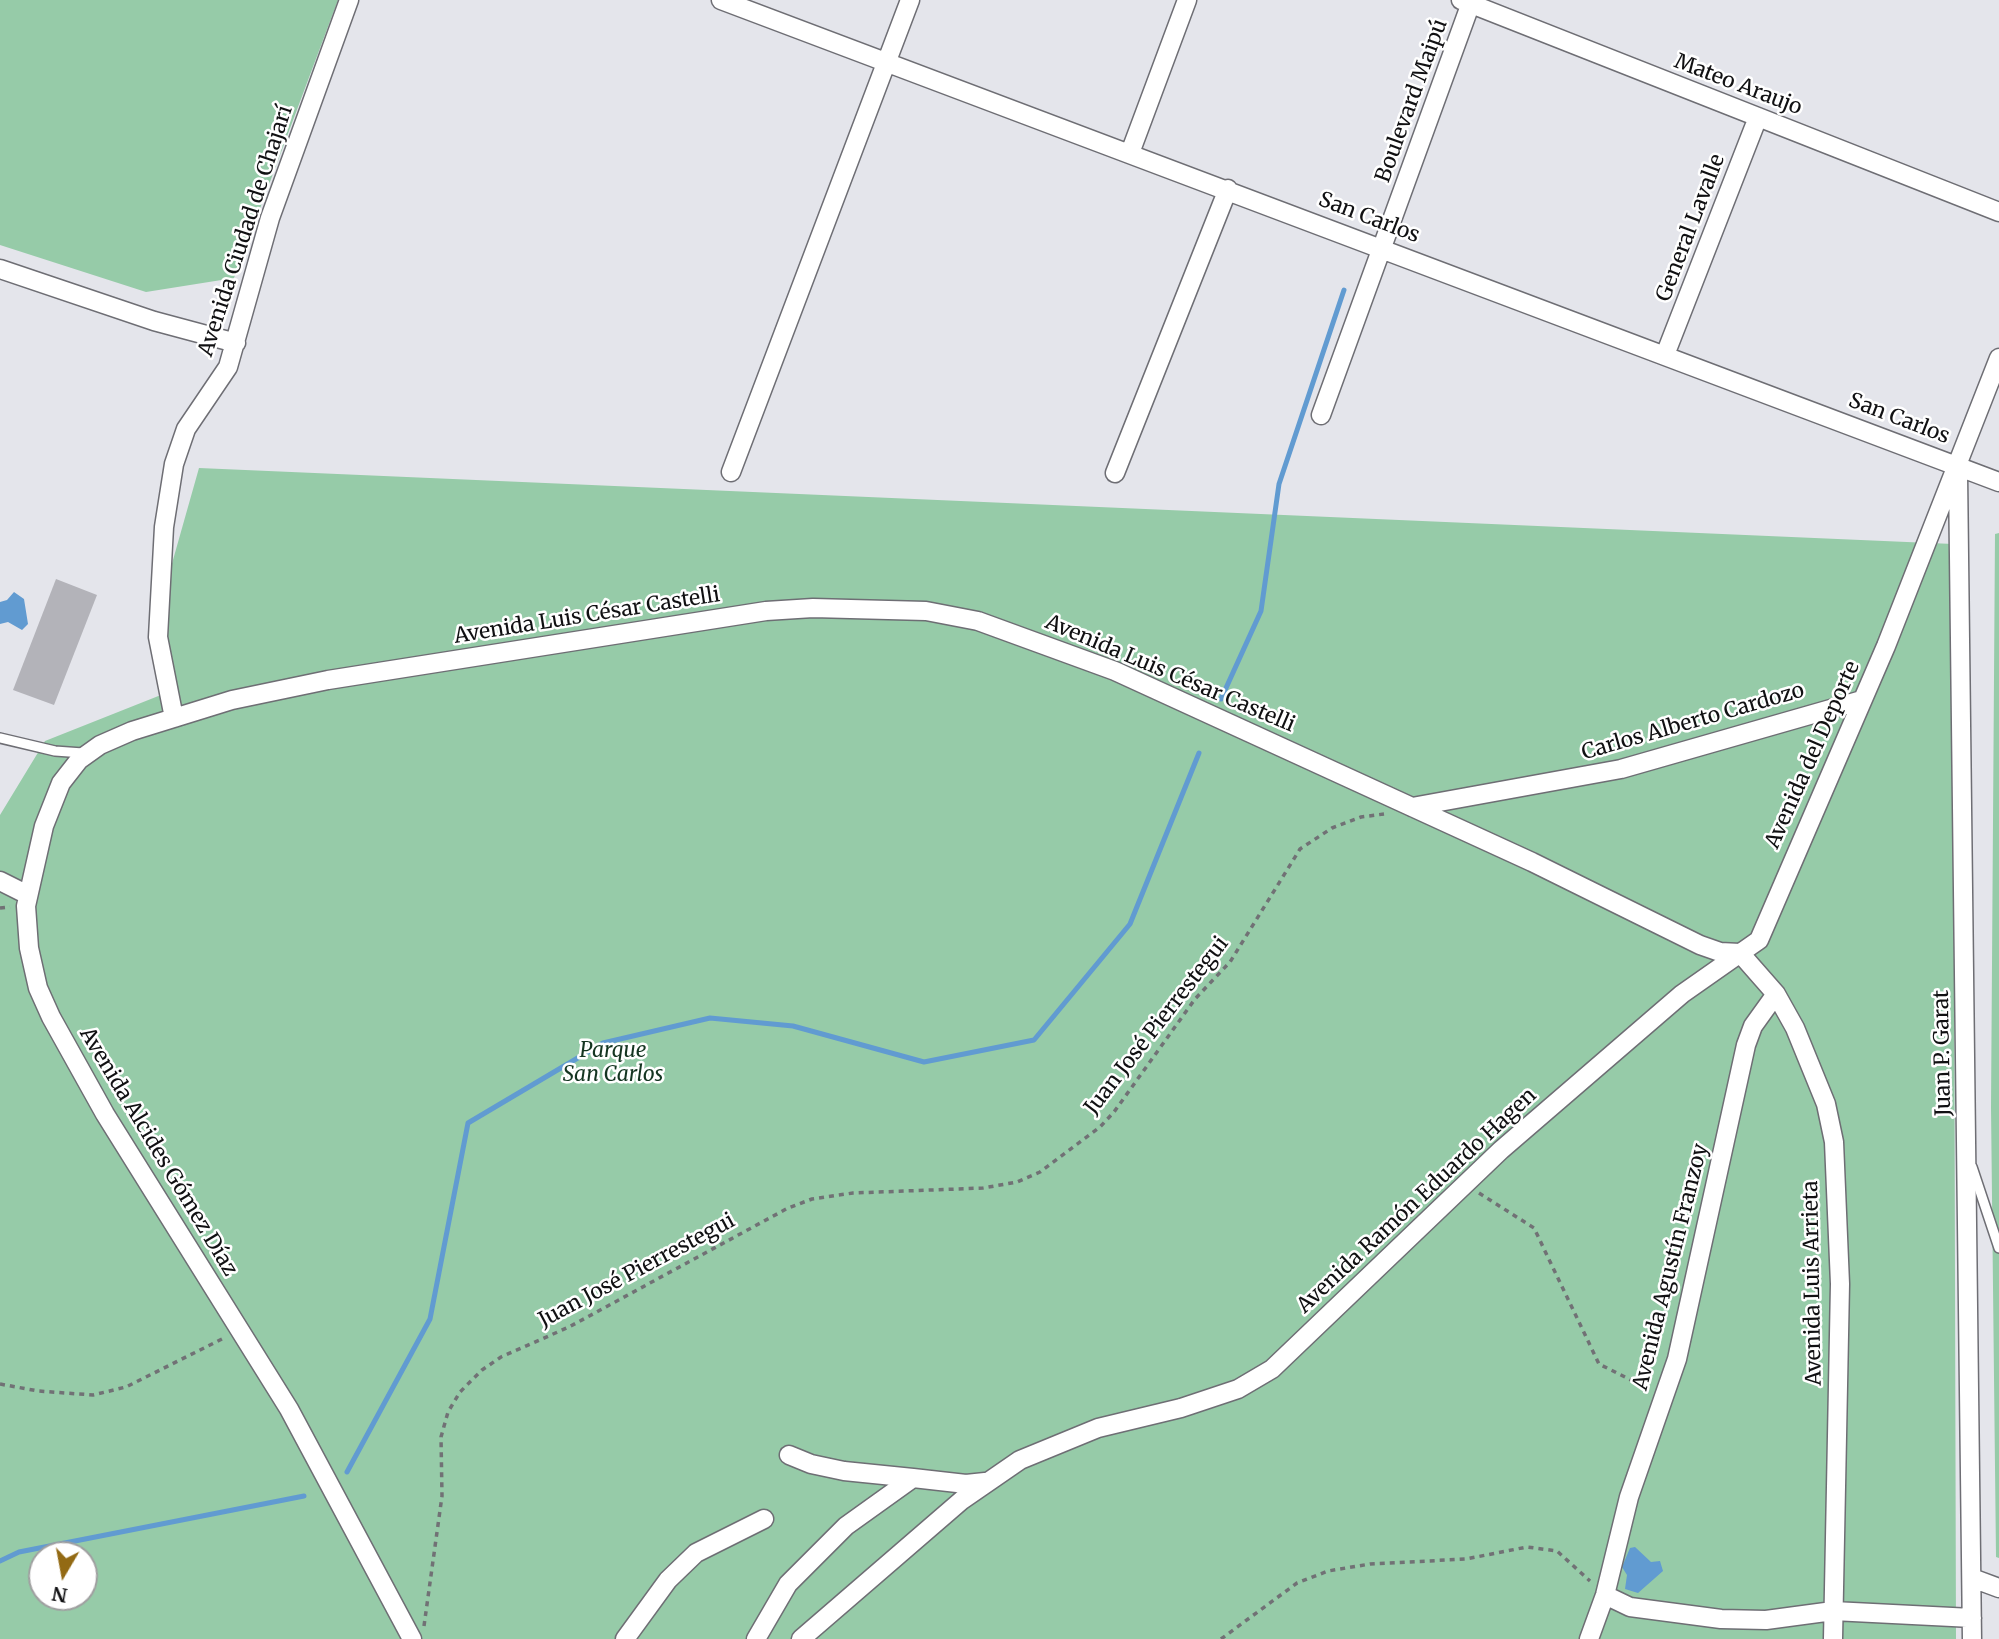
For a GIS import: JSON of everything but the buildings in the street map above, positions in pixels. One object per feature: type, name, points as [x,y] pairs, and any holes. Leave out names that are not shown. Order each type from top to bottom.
[{"type":"street","name":"Avenida Ciudad de Chajarí","points":[[174,718],[158,637],[164,527],[174,464],[186,429],[228,368],[270,218],[349,0]]},
{"type":"street","name":"San Carlos","points":[[721,0],[1384,247],[1999,482]]},
{"type":"street","points":[[731,472],[911,0]]},
{"type":"street","points":[[1130,153],[1187,0]]},
{"type":"street","name":"Mateo Araujo","points":[[1468,1],[1999,212]]},
{"type":"street","name":"Boulevard Maipú","points":[[1321,415],[1384,247],[1468,1]]},
{"type":"street","name":"General Lavalle","points":[[1665,355],[1758,117]]},
{"type":"street","points":[[1115,473],[1228,189]]},
{"type":"street","points":[[0,269],[153,321],[236,343]]},
{"type":"street","name":"Avenida del Deporte","points":[[1740,953],[1759,940],[1862,700],[1958,466],[1999,358]]},
{"type":"street","name":"Juan P. Garat","points":[[1958,466],[1972,1639]]},
{"type":"street","name":"Avenida Luis César Castelli","points":[[174,718],[232,700],[328,680],[766,611],[813,608],[926,611],[991,626],[1115,671],[1412,807],[1700,945],[1720,952],[1740,953]]},
{"type":"street","name":"Carlos Alberto Cardozo","points":[[1412,807],[1621,769],[1862,700]]},
{"type":"street","name":"Avenida Alcides Gómez Díaz","points":[[174,718],[132,731],[88,754],[61,783],[44,826],[26,906],[29,948],[38,988],[51,1017],[105,1114],[289,1409],[412,1639]]},
{"type":"street","points":[[0,881],[28,895]]},
{"type":"street","name":"Avenida Luis Arrieta","points":[[1740,953],[1776,994],[1795,1028],[1826,1104],[1834,1142],[1840,1284],[1833,1639]]},
{"type":"street","name":"Avenida Ramón Eduardo Hagen","points":[[1020,1460],[1098,1428],[1181,1408],[1238,1389],[1272,1369],[1465,1184],[1682,994],[1740,953]]},
{"type":"street","name":"Avenida Agustín Franzoy","points":[[1589,1639],[1605,1595],[1629,1497],[1677,1359],[1746,1045],[1754,1026],[1776,994]]},
{"type":"street","points":[[789,1455],[811,1464],[844,1471],[966,1484],[987,1482],[1020,1460]]},
{"type":"street","points":[[801,1639],[962,1500],[1020,1460]]},
{"type":"street","points":[[756,1639],[788,1584],[846,1526],[913,1478]]},
{"type":"street","points":[[625,1639],[668,1580],[696,1553],[764,1519]]},
{"type":"street","points":[[1972,1578],[1999,1588]]},
{"type":"street","points":[[1605,1595],[1630,1607],[1721,1619],[1766,1620],[1833,1611],[1972,1618]]},
{"type":"lane","points":[[0,738],[55,751],[88,754]]},
{"type":"lane","points":[[1967,1154],[1999,1248]]},
{"type":"path","name":"Juan José Pierrestegui","points":[[422,1639],[442,1496],[441,1437],[448,1412],[460,1392],[482,1370],[501,1357],[569,1327],[788,1208],[812,1199],[853,1193],[984,1188],[1017,1182],[1040,1172],[1100,1127],[1114,1112],[1195,999],[1230,962],[1300,849],[1332,828],[1361,817],[1388,814]]},
{"type":"path","points":[[1465,1184],[1534,1228],[1599,1364],[1664,1397]]},
{"type":"path","points":[[0,1384],[38,1391],[93,1395],[126,1387],[240,1330]]},
{"type":"path","points":[[1221,1639],[1297,1583],[1328,1571],[1370,1564],[1466,1559],[1527,1547],[1557,1551],[1605,1595]]},
{"type":"green space","points":[[0,0],[338,0],[234,278],[146,292],[0,245]]},
{"type":"green space","name":"Parque San Carlos","points":[[199,468],[1953,544],[1956,1639],[0,1639],[0,815],[45,741],[171,691],[165,628],[171,567]]},
{"type":"green space","points":[[1999,533],[1999,1558],[1996,1557],[1991,1107],[1995,534]]},
{"type":"water","points":[[14,592],[24,599],[28,624],[22,630],[8,622],[0,624],[0,602],[7,600]]},
{"type":"water","points":[[1635,1547],[1651,1562],[1660,1561],[1663,1571],[1638,1593],[1625,1589],[1627,1575],[1622,1567],[1630,1548]]},
{"type":"waterway","points":[[1221,699],[1261,611],[1279,484],[1344,290]]},
{"type":"waterway","points":[[347,1472],[430,1319],[468,1123],[603,1043],[710,1018],[793,1026],[924,1062],[1034,1040],[1130,924],[1199,753]]},
{"type":"waterway","points":[[0,1561],[19,1552],[304,1496]]}]
